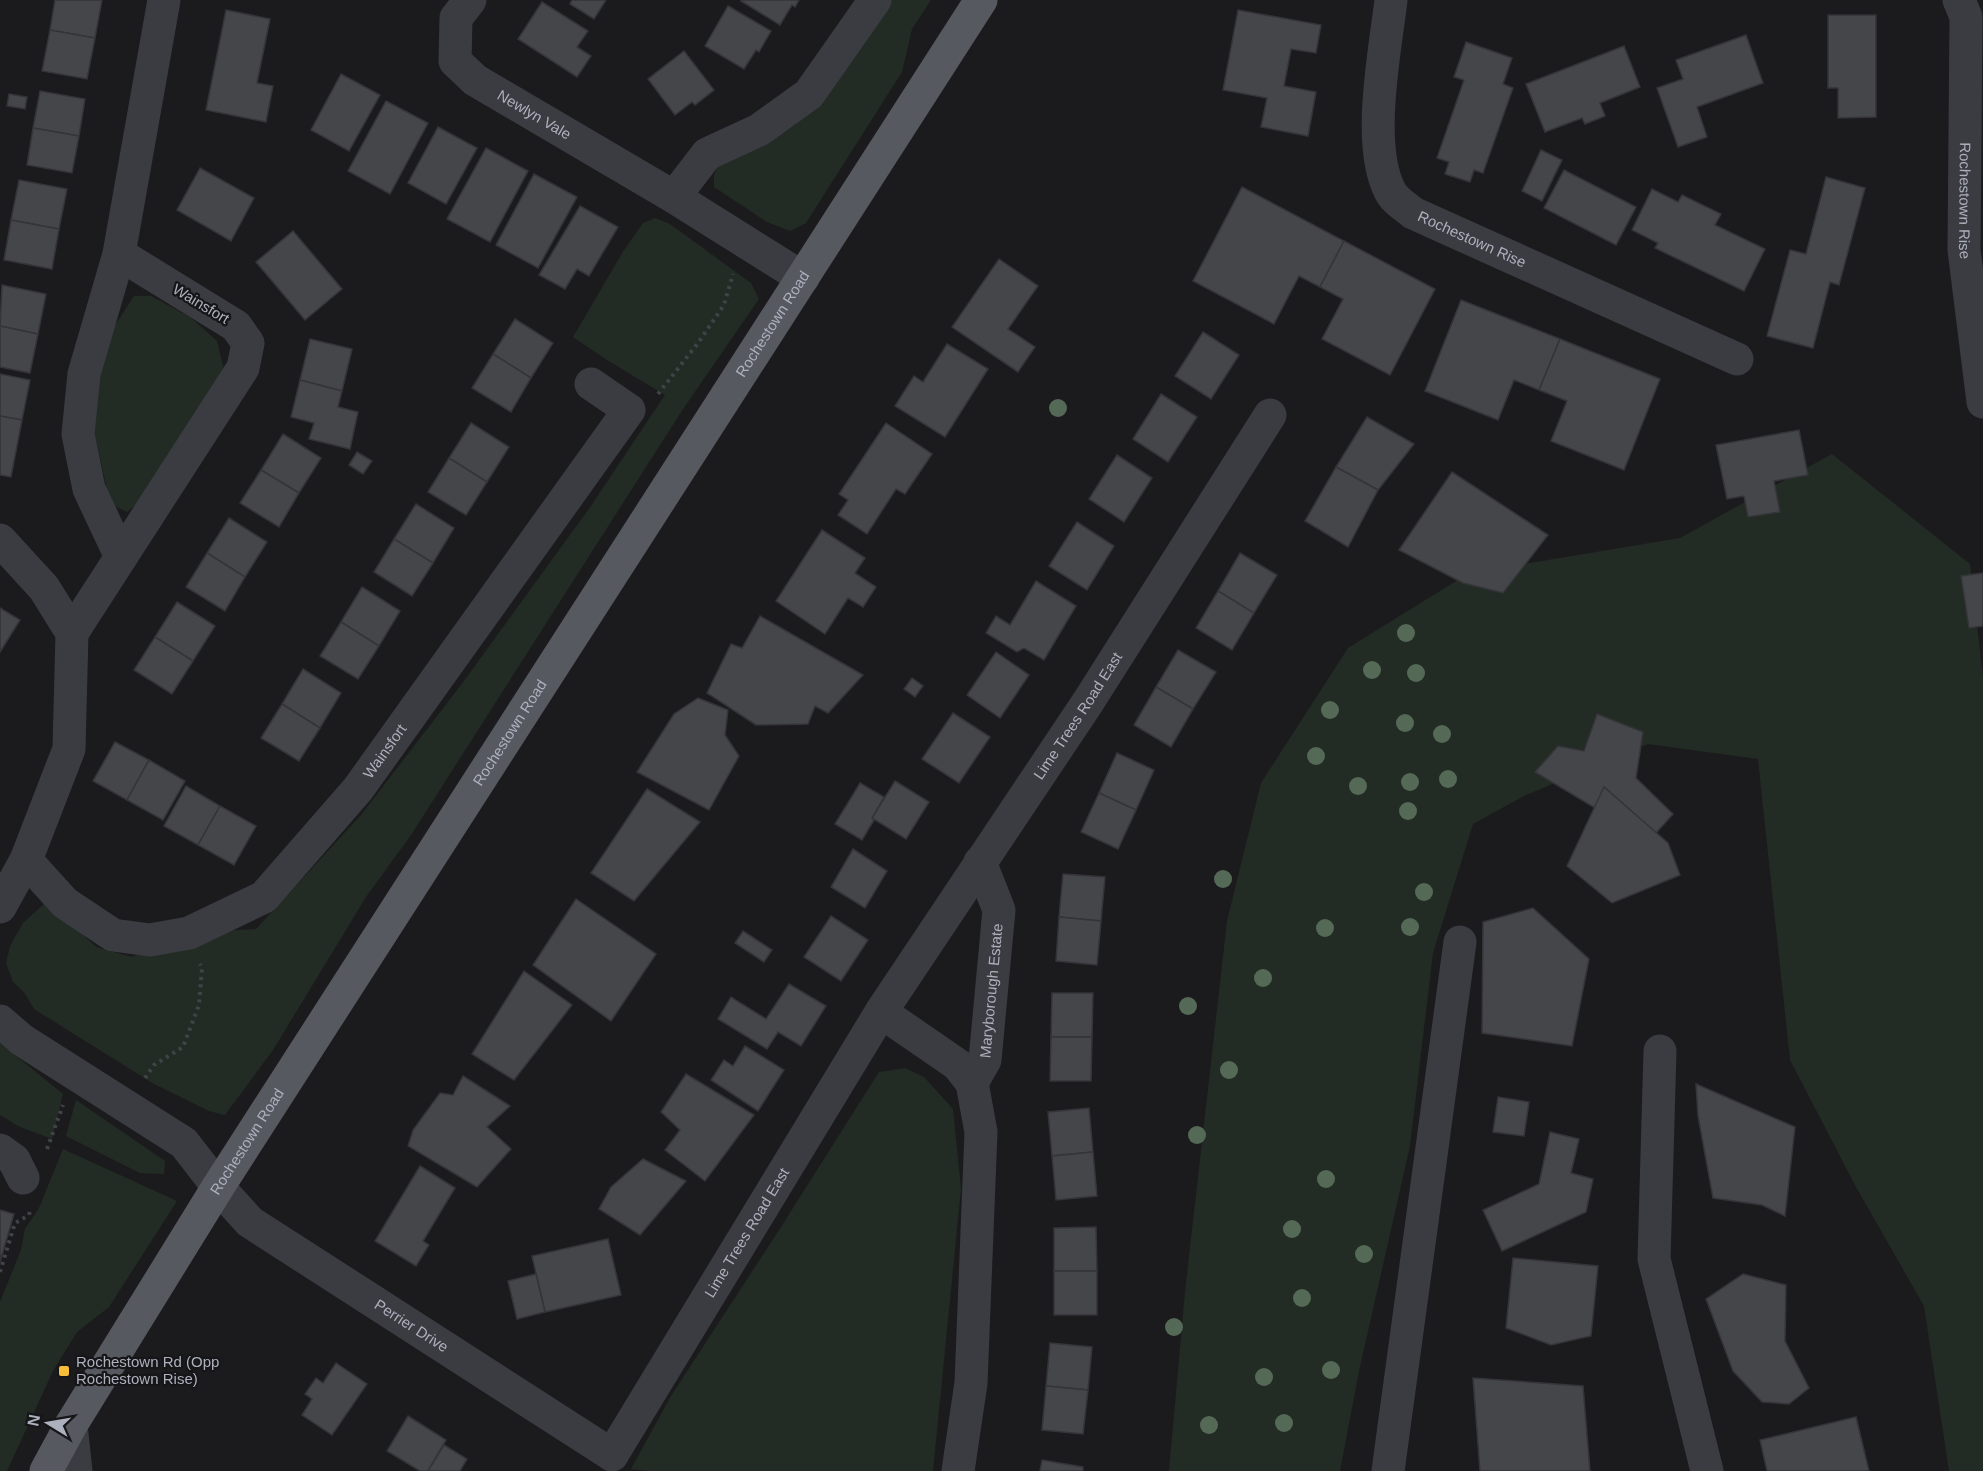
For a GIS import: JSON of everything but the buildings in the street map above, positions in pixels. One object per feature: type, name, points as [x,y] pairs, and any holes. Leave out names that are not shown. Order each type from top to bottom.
[{"type":"main road","name":"Rochestown Road","points":[[46,1471],[71,1425],[218,1187],[981,0]]},
{"type":"street","points":[[121,557],[89,489],[78,434],[84,374],[118,254],[164,0]]},
{"type":"street","name":"Newlyn Vale","points":[[470,0],[456,18],[455,61],[475,81],[674,197],[803,278]]},
{"type":"street","points":[[674,197],[707,154],[759,130],[809,94],[875,0]]},
{"type":"street","name":"Rochestown Rise","points":[[1391,0],[1378,111],[1380,161],[1390,193],[1413,213],[1737,359]]},
{"type":"street","name":"Rochestown Rise","points":[[1959,0],[1966,17],[1964,250],[1983,402]]},
{"type":"street","name":"Wainsfort","points":[[72,633],[243,368],[248,343],[236,326],[118,254]]},
{"type":"street","points":[[591,384],[629,410]]},
{"type":"street","name":"Wainsfort","points":[[26,860],[65,903],[113,935],[150,940],[189,933],[264,897],[358,789],[629,410]]},
{"type":"street","name":"Lime Trees Road East","points":[[612,1463],[881,1012],[1088,702],[1270,415]]},
{"type":"street","points":[[0,540],[44,588],[72,633],[69,749],[26,860],[0,907]]},
{"type":"street","name":"Maryborough Estate","points":[[972,1083],[985,1060],[999,910],[980,862]]},
{"type":"street","points":[[1388,1471],[1460,942]]},
{"type":"street","points":[[881,1012],[958,1065],[972,1083],[981,1132],[971,1383],[958,1471]]},
{"type":"street","name":"Perrier Drive","points":[[0,1021],[22,1040],[184,1143],[218,1187],[250,1222],[612,1463]]},
{"type":"street","points":[[1660,1051],[1654,1260],[1707,1471]]},
{"type":"street","points":[[0,1150],[14,1160],[23,1178]]},
{"type":"street","points":[[71,1425],[76,1471]]},
{"type":"path","points":[[629,410],[658,395],[698,343],[724,305],[736,264]]},
{"type":"path","points":[[124,1105],[154,1065],[183,1047],[199,1005],[202,968],[189,933]]},
{"type":"shaded area","points":[[889,0],[931,0],[912,29],[902,72],[806,223],[790,231],[767,222],[714,187],[714,176],[719,161],[759,147],[795,125],[848,61]]},
{"type":"shaded area","points":[[655,218],[670,224],[751,283],[759,299],[683,409],[411,835],[366,897],[273,1050],[225,1115],[209,1111],[154,1084],[34,1009],[24,992],[13,982],[6,963],[10,946],[23,923],[45,903],[67,919],[96,947],[132,957],[189,933],[256,929],[361,815],[464,681],[591,506],[665,395],[573,337],[624,250],[643,223]]},
{"type":"shaded area","points":[[134,296],[151,296],[190,317],[217,341],[224,370],[150,494],[127,512],[110,504],[92,421],[96,381],[110,333]]},
{"type":"shaded area","points":[[1832,454],[1970,564],[1983,677],[1983,1471],[1949,1471],[1924,1306],[1856,1187],[1790,1060],[1758,759],[1648,744],[1524,796],[1473,824],[1433,953],[1410,1146],[1359,1371],[1340,1471],[1169,1471],[1185,1292],[1227,921],[1261,783],[1348,648],[1469,573],[1680,538]]},
{"type":"shaded area","points":[[0,1043],[63,1094],[52,1139],[18,1126],[0,1115]]},
{"type":"shaded area","points":[[905,1068],[924,1077],[953,1109],[961,1189],[933,1471],[649,1471],[631,1469],[671,1396],[879,1072]]},
{"type":"shaded area","points":[[76,1100],[165,1161],[164,1174],[140,1173],[66,1136]]},
{"type":"shaded area","points":[[63,1149],[177,1201],[109,1307],[77,1332],[53,1371],[7,1471],[0,1471],[0,1302],[21,1250],[25,1229],[39,1208]]},
{"type":"place","name":"Rochestown Rd (Opp Rochestown Rise)","points":[[64,1371]]}]
